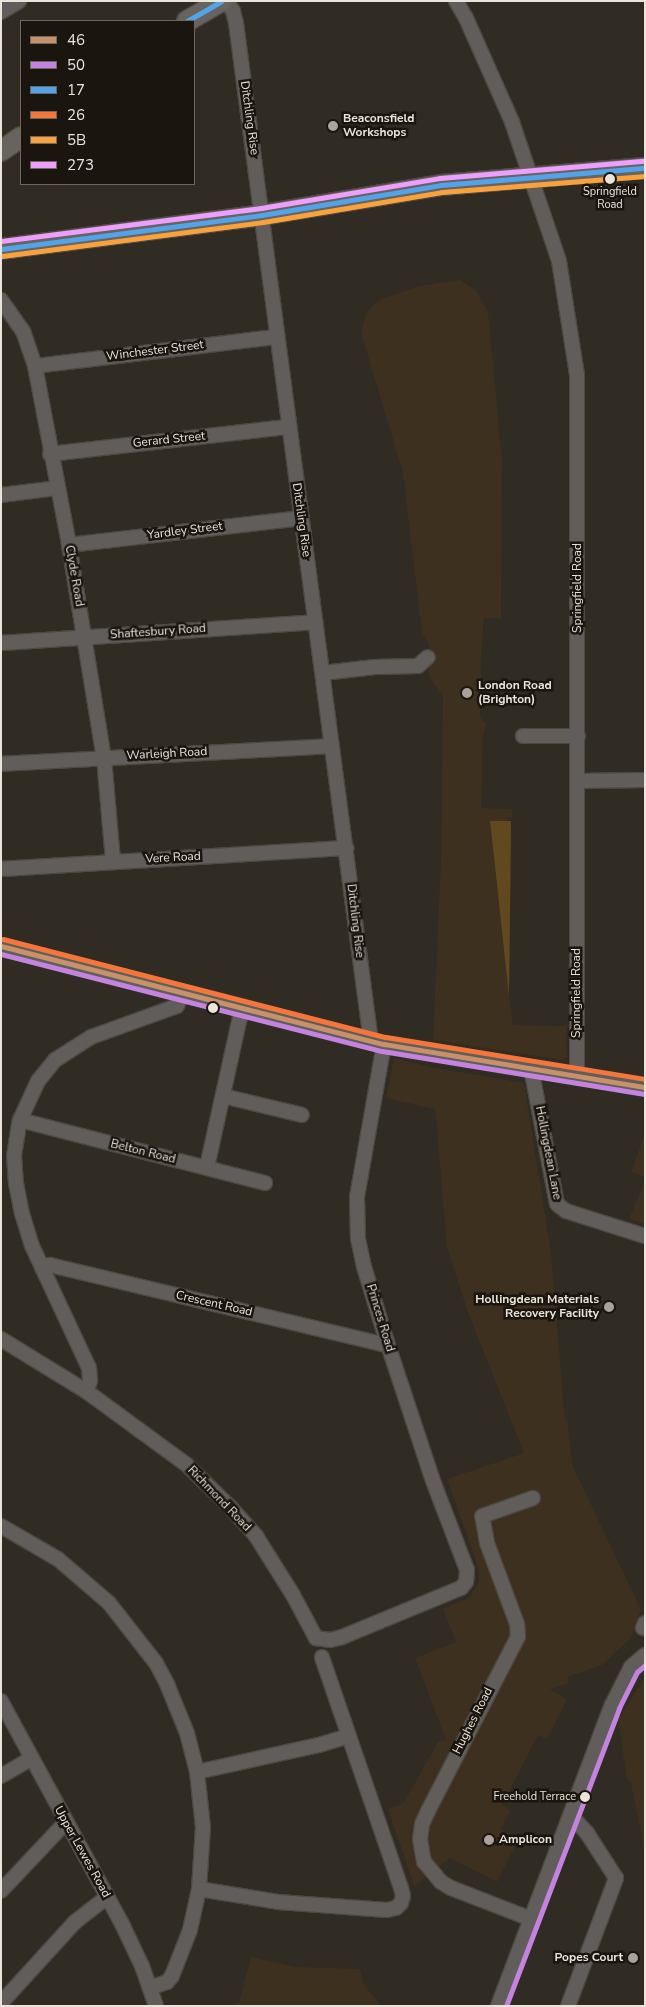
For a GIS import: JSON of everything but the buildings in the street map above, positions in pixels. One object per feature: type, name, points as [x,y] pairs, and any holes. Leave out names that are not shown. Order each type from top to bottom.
[{"type":"highway","points":[[189,20],[221,1]]},
{"type":"highway","points":[[1,152],[20,138]]},
{"type":"highway","points":[[1,249],[262,215],[441,185],[645,168]]},
{"type":"street","points":[[1,12],[20,1]]},
{"type":"street","name":"Ditchling Rise","points":[[226,1],[233,11],[236,23],[262,215],[276,337],[346,848],[378,1042]]},
{"type":"street","name":"Springfield Road","points":[[456,1],[512,122],[559,261],[577,375],[577,1075]]},
{"type":"street","name":"Clyde Road","points":[[1,300],[22,331],[35,366],[85,637],[104,758],[113,861]]},
{"type":"street","name":"Winchester Street","points":[[35,366],[276,337]]},
{"type":"street","name":"Gerard Street","points":[[50,454],[288,427]]},
{"type":"street","points":[[1,495],[57,488]]},
{"type":"street","name":"Yardley Street","points":[[68,545],[301,518]]},
{"type":"street","name":"Shaftesbury Road","points":[[1,643],[315,622]]},
{"type":"street","points":[[323,672],[375,667],[418,666],[428,657]]},
{"type":"street","points":[[523,736],[578,736]]},
{"type":"street","name":"Warleigh Road","points":[[1,764],[332,746]]},
{"type":"street","points":[[578,781],[645,780]]},
{"type":"street","name":"Vere Road","points":[[1,869],[346,848]]},
{"type":"street","points":[[1,946],[378,1042],[645,1086]]},
{"type":"street","points":[[86,1391],[90,1381],[89,1368],[42,1268],[26,1229],[16,1184],[15,1150],[20,1120],[38,1081],[59,1056],[91,1037],[177,1006],[182,993]]},
{"type":"street","points":[[207,1168],[242,1008]]},
{"type":"street","name":"Princes Road","points":[[316,1638],[330,1640],[342,1637],[458,1590],[466,1582],[468,1573],[433,1481],[361,1258],[356,1221],[357,1198],[378,1042]]},
{"type":"street","name":"Hollingdean Lane","points":[[531,1068],[557,1204],[566,1211],[645,1236]]},
{"type":"street","points":[[223,1096],[302,1115]]},
{"type":"street","name":"Belton Road","points":[[20,1120],[265,1183]]},
{"type":"street","name":"Crescent Road","points":[[42,1268],[50,1264],[381,1344],[387,1342]]},
{"type":"street","name":"Richmond Road","points":[[1,1339],[86,1391],[187,1465],[232,1508],[271,1558],[316,1638]]},
{"type":"street","name":"Hughes Road","points":[[531,1919],[451,1888],[441,1882],[424,1862],[420,1839],[422,1824],[428,1811],[518,1637],[517,1624],[487,1542],[482,1516],[533,1498]]},
{"type":"street","points":[[1,1526],[43,1548],[80,1576],[109,1603],[129,1626],[167,1684],[187,1733],[197,1772],[203,1828],[198,1889],[190,1930],[172,1976],[167,1982],[150,1988]]},
{"type":"street","points":[[498,2006],[615,1698],[631,1667],[645,1655]]},
{"type":"street","points":[[198,1889],[269,1900],[387,1910],[396,1908],[402,1902],[401,1888],[322,1657]]},
{"type":"street","name":"Upper Lewes Road","points":[[1,1701],[107,1897],[142,1966],[156,2006]]},
{"type":"street","points":[[197,1772],[319,1745],[349,1736]]},
{"type":"street","points":[[1,1776],[31,1759]]},
{"type":"street","points":[[568,1820],[578,1823],[587,1832],[616,1878],[568,2006]]},
{"type":"street","points":[[1,1891],[66,1822]]},
{"type":"street","points":[[1,2004],[75,1922],[107,1897]]},
{"type":"shaded area","points":[[460,280],[476,290],[488,311],[502,460],[501,619],[484,618],[481,655],[480,717],[487,725],[483,735],[481,808],[511,809],[512,812],[512,818],[507,819],[507,834],[512,834],[509,996],[513,1025],[566,1026],[567,1057],[563,1060],[433,1040],[441,858],[443,697],[429,676],[429,644],[422,634],[403,473],[361,333],[366,313],[379,300],[419,286]]},
{"type":"shaded area","points":[[490,821],[511,821],[509,996],[495,866]]},
{"type":"shaded area","points":[[394,1058],[430,1067],[524,1083],[551,1252],[565,1419],[567,1419],[573,1467],[641,1610],[631,1638],[602,1665],[567,1677],[569,1683],[550,1689],[567,1699],[547,1739],[538,1735],[502,1805],[511,1810],[501,1829],[519,1839],[497,1882],[450,1858],[414,1886],[388,1809],[403,1804],[438,1742],[446,1740],[415,1658],[456,1642],[443,1609],[470,1597],[479,1581],[478,1567],[447,1479],[524,1453],[467,1310],[447,1247],[435,1109],[386,1098]]},
{"type":"shaded area","points":[[645,1133],[645,1177],[631,1172]]},
{"type":"shaded area","points":[[645,1180],[645,1224],[629,1219]]},
{"type":"shaded area","points":[[645,1678],[645,1854],[631,1783],[627,1779],[618,1720]]},
{"type":"shaded area","points":[[251,1957],[297,1967],[360,1969],[363,1983],[381,2006],[231,2006],[239,2002]]},
{"type":"transit line","name":"17","points":[[189,20],[221,1]]},
{"type":"transit line","name":"273","points":[[1,241],[261,208],[440,178],[644,161]]},
{"type":"transit line","name":"17","points":[[1,249],[262,215],[441,185],[645,168]]},
{"type":"transit line","name":"5B","points":[[2,256],[263,222],[442,192],[645,176]]},
{"type":"transit line","name":"26","points":[[3,939],[386,1037],[645,1079]]},
{"type":"transit line","name":"46","points":[[1,946],[384,1044],[645,1087]]},
{"type":"transit line","name":"50","points":[[1,954],[382,1051],[644,1094]]},
{"type":"transit line","name":"50","points":[[506,2006],[619,1708],[637,1672],[645,1665]]},
{"type":"place","name":"Beaconsfield Workshops","points":[[333,126]]},
{"type":"place","name":"Springfield Road","points":[[610,179]]},
{"type":"place","name":"London Road (Brighton)","points":[[467,693]]},
{"type":"place","name":"Hollingdean Materials Recovery Facility","points":[[609,1307]]},
{"type":"place","name":"Freehold Terrace","points":[[585,1797]]},
{"type":"place","name":"Amplicon","points":[[489,1840]]},
{"type":"place","name":"Popes Court","points":[[633,1958]]}]
